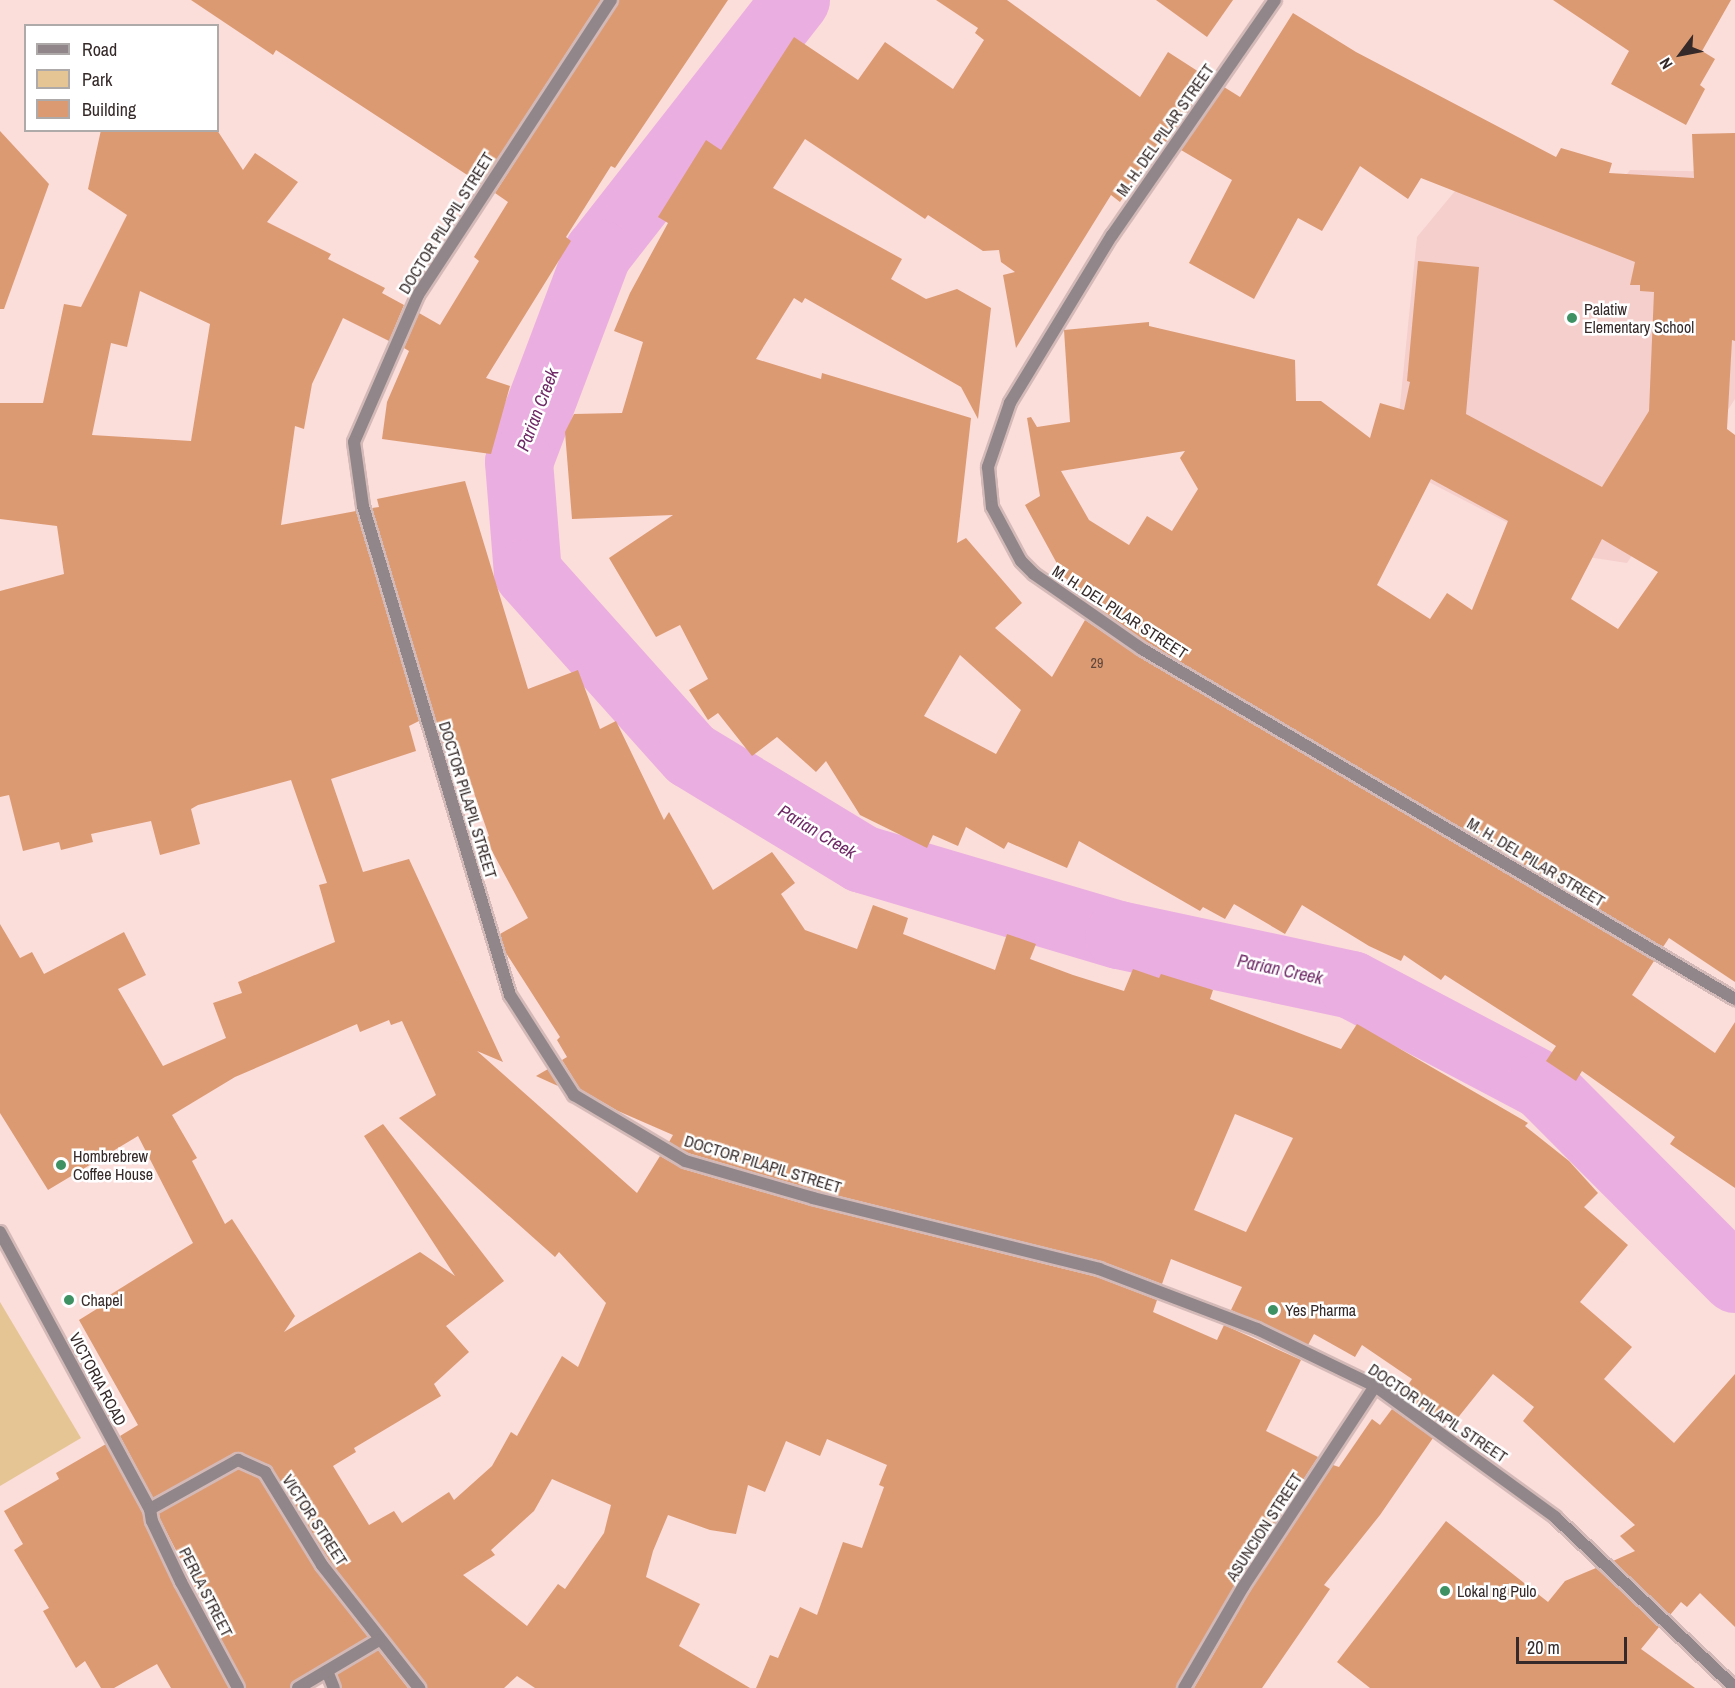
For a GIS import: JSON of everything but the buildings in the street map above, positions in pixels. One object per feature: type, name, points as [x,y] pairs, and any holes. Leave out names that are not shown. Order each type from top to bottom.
[{"type":"street","name":"DOCTOR PILAPIL STREET","points":[[612,0],[418,295],[354,442],[363,506],[510,995],[574,1095],[685,1161],[813,1198],[1099,1269],[1257,1329],[1375,1386],[1555,1517],[1735,1688]]},
{"type":"street","name":"M. H. DEL PILAR STREET","points":[[1275,0],[1112,235],[1010,403],[988,467],[992,507],[1021,561],[1034,574],[1142,649],[1735,999]]},
{"type":"street","name":"VICTORIA ROAD","points":[[0,1232],[150,1509]]},
{"type":"street","name":"ASUNCION STREET","points":[[1184,1688],[1243,1587],[1375,1386]]},
{"type":"street","name":"VICTOR STREET","points":[[150,1509],[238,1460],[264,1472],[322,1565],[419,1688]]},
{"type":"street","name":"PERLA STREET","points":[[150,1509],[167,1552],[238,1688]]},
{"type":"street","points":[[298,1688],[379,1640]]},
{"type":"street","points":[[327,1671],[334,1688]]},
{"type":"shaded area","name":"Palatiw Elementary School","points":[[1630,170],[1735,172],[1735,399],[1627,563],[1568,554],[1394,464],[1417,237],[1460,185],[1614,192]]},
{"type":"green space","points":[[0,1302],[81,1438],[0,1486]]},
{"type":"waterway","name":"Parian Creek","points":[[796,0],[598,253],[519,462],[528,573],[691,755],[862,859],[1119,935],[1352,985],[1542,1085],[1735,1279]]},
{"type":"place","name":"Palatiw Elementary School","points":[[1572,318]]},
{"type":"place","name":"Hombrebrew Coffee House","points":[[61,1165]]},
{"type":"place","name":"Chapel","points":[[69,1300]]},
{"type":"place","name":"Yes Pharma","points":[[1273,1310]]},
{"type":"place","name":"Lokal ng Pulo","points":[[1445,1591]]}]
